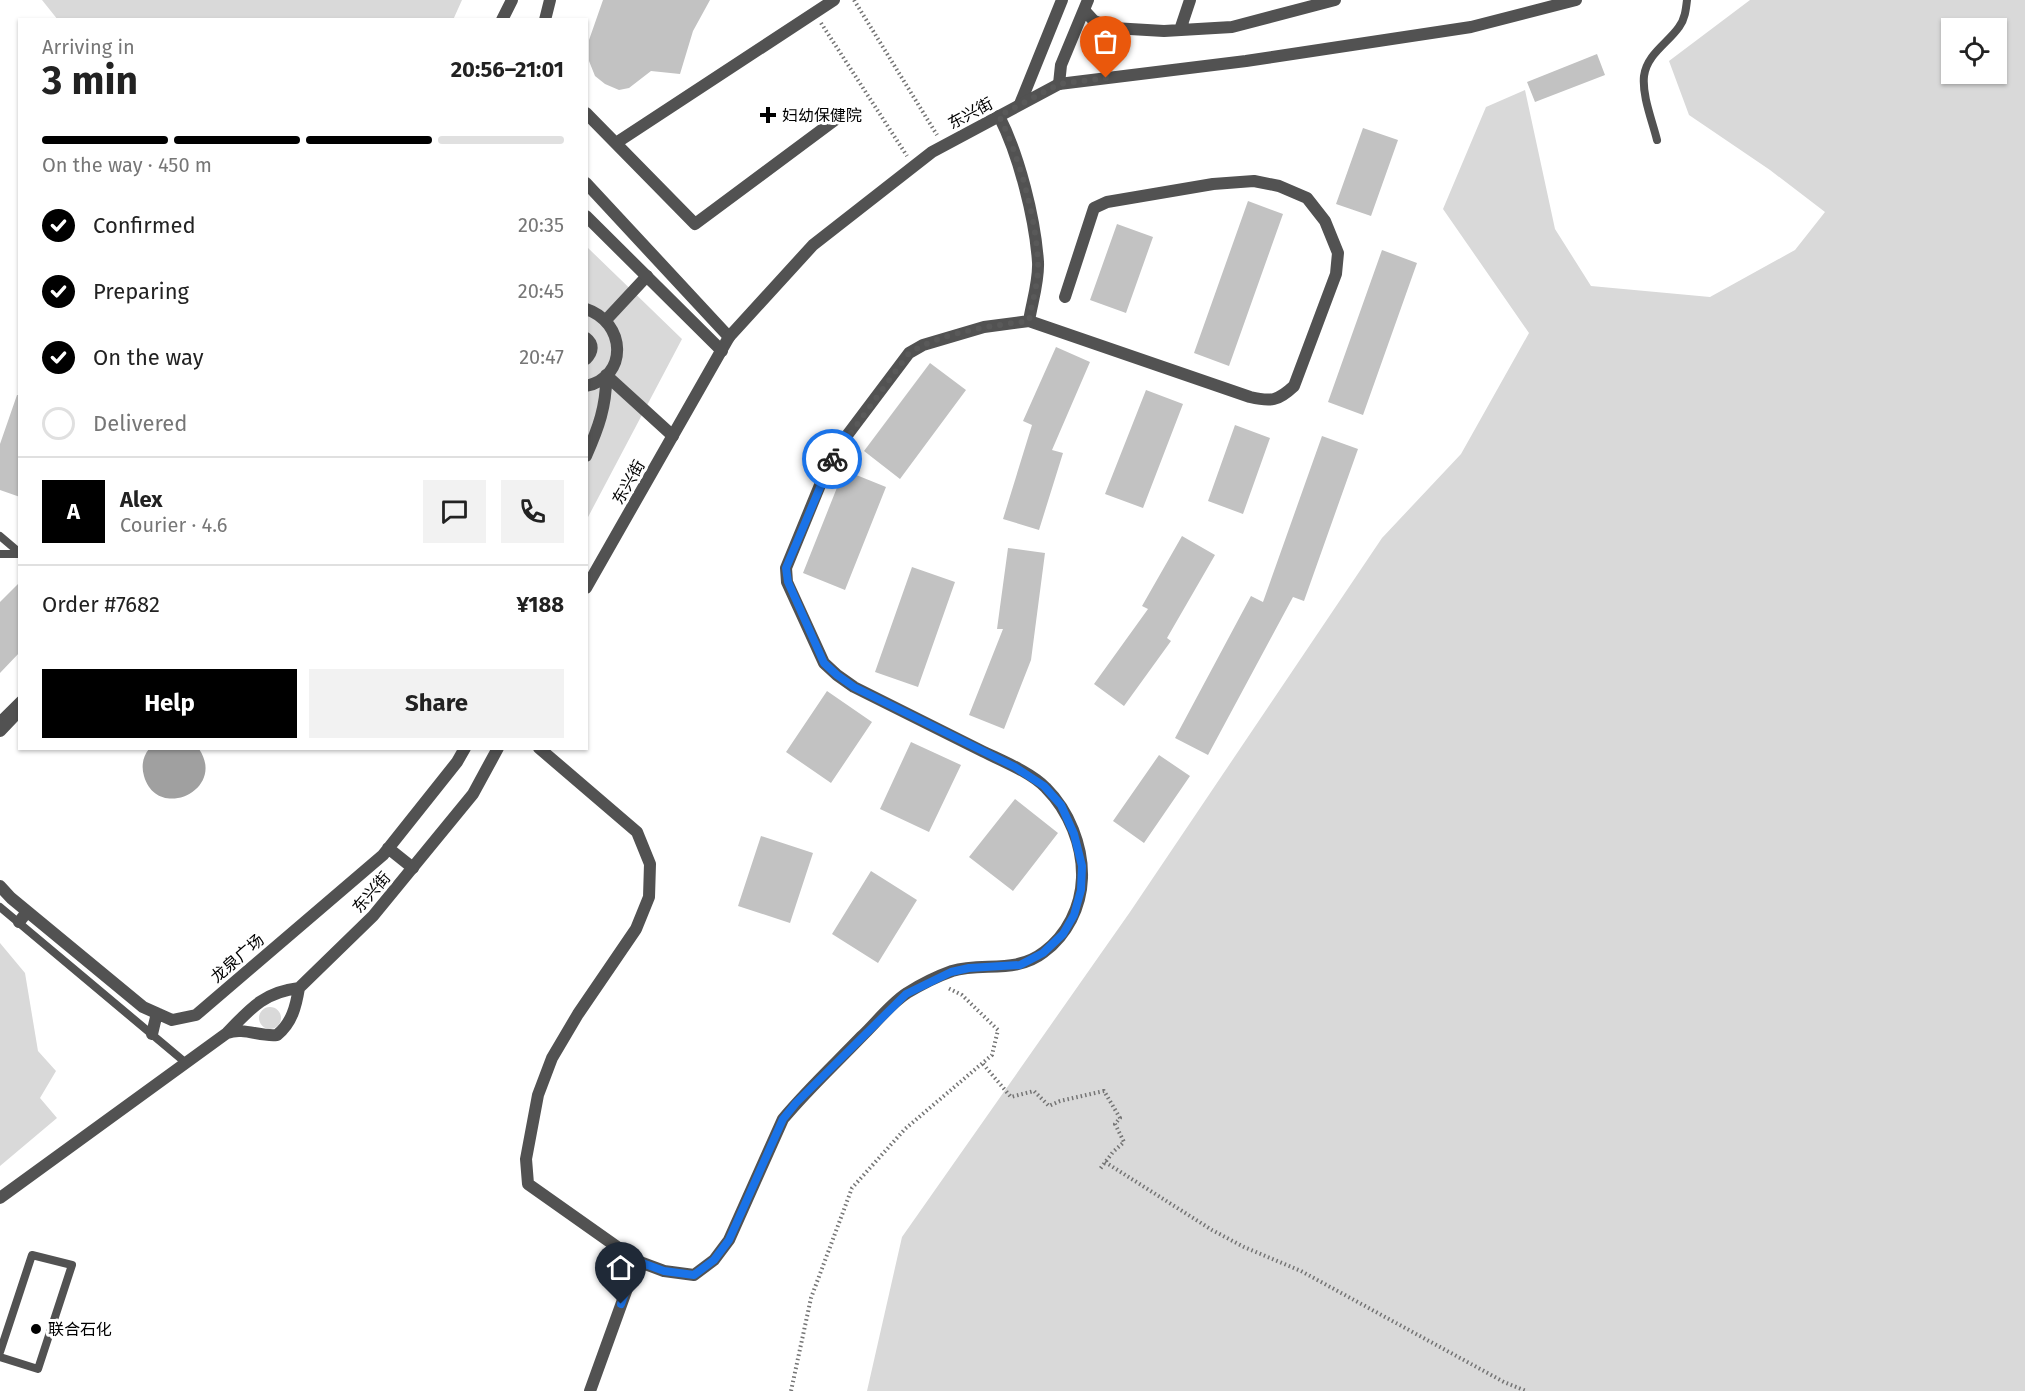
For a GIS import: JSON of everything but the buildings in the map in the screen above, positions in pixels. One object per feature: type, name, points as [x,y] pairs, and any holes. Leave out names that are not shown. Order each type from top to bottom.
[{"type":"street","points":[[503,18],[512,0]]},
{"type":"street","points":[[546,18],[550,0]]},
{"type":"street","points":[[616,143],[834,0]]},
{"type":"street","points":[[1020,104],[1062,0]]},
{"type":"street","points":[[1180,30],[1190,0]]},
{"type":"street","points":[[1086,5],[1094,21],[1113,28],[1164,31],[1232,27],[1295,5],[1335,0]]},
{"type":"street","name":"东兴街","points":[[588,585],[729,337],[813,245],[932,152],[1059,84],[1246,62],[1471,27],[1576,0]]},
{"type":"street","points":[[1059,84],[1061,64],[1086,5]]},
{"type":"street","points":[[588,115],[695,224],[843,114]]},
{"type":"street","points":[[999,116],[1020,170],[1033,225],[1038,264],[1029,321]]},
{"type":"street","points":[[541,750],[637,832],[650,864],[649,897],[636,929],[578,1014],[552,1058],[542,1086],[526,1158],[528,1184],[637,1261],[664,1271],[694,1275],[714,1260],[729,1240],[783,1119],[879,1019],[906,994],[951,972],[969,968],[1020,965],[1043,953],[1063,934],[1074,915],[1081,890],[1082,866],[1074,834],[1061,805],[1044,786],[1015,767],[854,687],[824,663],[788,582],[786,568],[836,450],[909,353],[923,345],[984,327],[1029,321],[1250,397],[1265,401],[1282,398],[1294,386],[1336,274],[1338,253],[1324,221],[1307,198],[1279,186],[1254,182],[1213,184],[1107,202],[1094,208],[1065,297]]},
{"type":"street","points":[[588,185],[729,337]]},
{"type":"street","points":[[588,218],[722,351]]},
{"type":"street","points":[[606,320],[647,276]]},
{"type":"street","points":[[588,310],[606,320],[616,337],[618,349],[616,360],[606,375],[588,386]]},
{"type":"street","points":[[588,340],[592,348],[588,356]]},
{"type":"street","points":[[606,375],[673,436]]},
{"type":"street","points":[[588,451],[602,416],[607,395],[606,375]]},
{"type":"street","points":[[0,730],[18,712]]},
{"type":"street","name":"龙泉广场","points":[[0,886],[27,912],[143,1007],[172,1020],[196,1015],[382,855],[457,762],[464,750]]},
{"type":"street","name":"东兴街","points":[[299,988],[373,916],[413,868],[473,794],[497,750]]},
{"type":"street","points":[[388,848],[413,868]]},
{"type":"street","points":[[19,922],[27,912]]},
{"type":"street","points":[[0,1198],[227,1033],[268,995],[299,988],[290,1022],[277,1035],[261,1035],[236,1030],[227,1033]]},
{"type":"street","points":[[152,1034],[157,1013]]},
{"type":"street","points":[[590,1391],[637,1261]]},
{"type":"lane","points":[[1657,140],[1644,87],[1644,74],[1650,58],[1680,26],[1686,11],[1687,0]]},
{"type":"lane","points":[[0,536],[18,552]]},
{"type":"lane","points":[[0,554],[18,554]]},
{"type":"lane","points":[[0,720],[18,702]]},
{"type":"lane","points":[[0,907],[186,1063]]},
{"type":"lane","points":[[32,1255],[72,1265],[38,1370],[0,1355],[32,1255]]},
{"type":"path","points":[[854,0],[943,146]]},
{"type":"path","points":[[815,13],[914,166]]},
{"type":"path","points":[[791,1391],[811,1298],[852,1188],[905,1130],[992,1055],[998,1030],[962,995],[945,986]]},
{"type":"path","points":[[983,1064],[1011,1097],[1034,1091],[1049,1106],[1060,1101],[1104,1091],[1120,1118],[1116,1124],[1124,1142],[1100,1169]]},
{"type":"path","points":[[1105,1162],[1212,1230],[1244,1247],[1301,1271],[1504,1382],[1526,1391]]},
{"type":"shaded area","points":[[42,0],[462,0],[454,18],[56,18]]},
{"type":"shaded area","points":[[1750,0],[2025,0],[2025,1391],[867,1391],[902,1237],[1130,912],[1382,538],[1461,454],[1529,333],[1443,209],[1486,107],[1525,90],[1555,229],[1591,286],[1710,297],[1795,250],[1825,212],[1770,170],[1689,115],[1669,61]]},
{"type":"shaded area","points":[[588,248],[682,339],[588,517]]},
{"type":"shaded area","points":[[148,750],[199,750],[205,764],[204,777],[197,788],[187,795],[174,798],[162,797],[151,790],[144,776],[144,758]]},
{"type":"shaded area","points":[[0,943],[25,973],[38,1051],[56,1071],[40,1098],[57,1118],[0,1166]]},
{"type":"shaded area","points":[[266,1007],[274,1007],[281,1014],[281,1022],[274,1029],[266,1029],[259,1022],[259,1014]]},
{"type":"way so far","points":[[832,459],[836,450],[909,353],[923,345],[984,327],[1029,321],[1038,264],[1033,225],[1020,170],[999,116],[1059,84],[1106,78]]},
{"type":"place","name":"妇幼保健院","points":[[768,115]]},
{"type":"place","name":"联合石化","points":[[36,1329]]},
{"type":"route","points":[[621,1304],[637,1261],[664,1271],[694,1275],[714,1260],[729,1240],[783,1119],[796,1103],[906,994],[951,972],[969,968],[1020,965],[1043,953],[1063,934],[1074,915],[1081,890],[1082,866],[1074,834],[1061,805],[1044,786],[1015,767],[854,687],[824,663],[788,582],[786,568],[832,459]]}]
